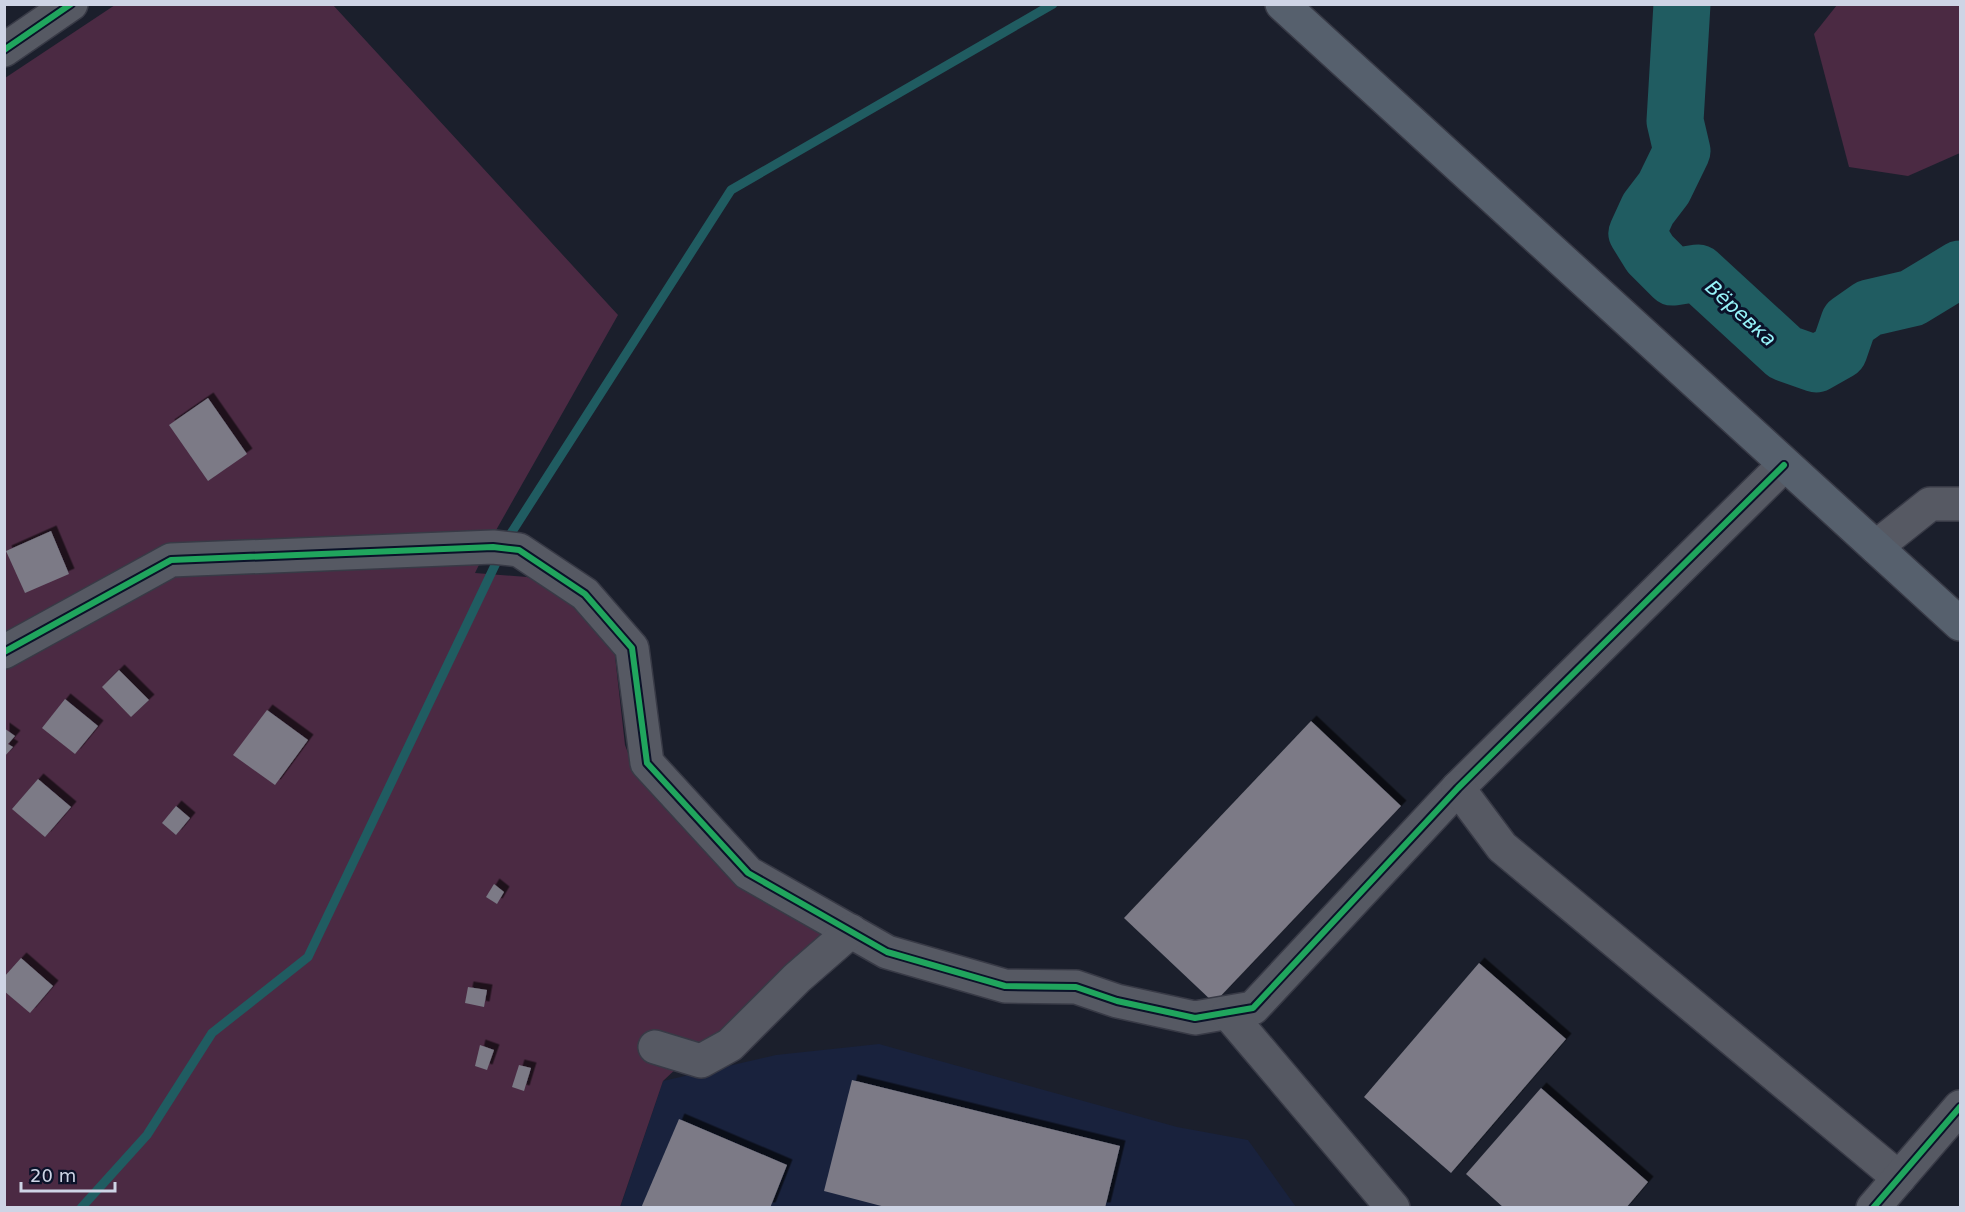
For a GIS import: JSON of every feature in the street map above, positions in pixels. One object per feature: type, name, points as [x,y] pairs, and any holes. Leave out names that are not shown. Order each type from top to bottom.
[{"type":"main road","points":[[1282,4],[1960,624]]},
{"type":"street","points":[[4,50],[70,4]]},
{"type":"street","points":[[4,652],[171,560],[506,549],[585,594],[632,648],[647,763],[748,873],[887,952],[1005,986],[1076,987],[1117,1001],[1195,1018],[1253,1008],[1458,788],[1784,465]]},
{"type":"street","points":[[1876,548],[1930,504],[1960,504]]},
{"type":"street","points":[[1458,788],[1502,846],[1899,1178]]},
{"type":"street","points":[[655,1047],[701,1061],[730,1044],[797,978],[851,931]]},
{"type":"street","points":[[1228,1012],[1393,1208]]},
{"type":"street","points":[[1874,1208],[1899,1178],[1956,1121]]},
{"type":"shaded area","points":[[115,5],[333,5],[618,315],[495,532],[475,573],[527,577],[579,602],[614,647],[625,745],[636,774],[712,856],[826,938],[744,1016],[695,1051],[663,1081],[620,1207],[5,1208],[5,78]]},
{"type":"shaded area","points":[[1837,5],[1960,5],[1960,153],[1908,176],[1849,167],[1814,34]]},
{"type":"shaded area","points":[[879,1044],[1177,1127],[1248,1140],[1296,1207],[620,1208],[663,1081],[776,1055]]},
{"type":"building","points":[[208,398],[247,454],[208,481],[169,425]]},
{"type":"building","points":[[51,531],[69,574],[25,593],[6,551]]},
{"type":"building","points":[[119,670],[149,700],[131,717],[102,687]]},
{"type":"building","points":[[65,699],[98,726],[75,754],[42,728]]},
{"type":"building","points":[[267,710],[308,740],[275,785],[233,755]]},
{"type":"building","points":[[1311,721],[1401,806],[1214,1003],[1124,918]]},
{"type":"building","points":[[4,728],[15,736],[8,744],[13,747],[4,757]]},
{"type":"building","points":[[38,779],[71,807],[45,837],[12,809]]},
{"type":"building","points":[[176,806],[190,818],[176,835],[162,823]]},
{"type":"building","points":[[494,884],[504,892],[497,904],[486,897]]},
{"type":"building","points":[[21,958],[53,986],[30,1013],[4,991],[4,977]]},
{"type":"building","points":[[1479,963],[1566,1039],[1451,1173],[1364,1097]]},
{"type":"building","points":[[468,987],[487,990],[484,1007],[465,1003]]},
{"type":"building","points":[[480,1045],[494,1050],[487,1070],[475,1066]]},
{"type":"building","points":[[519,1065],[531,1068],[524,1091],[512,1087]]},
{"type":"building","points":[[852,1080],[1120,1146],[1105,1208],[889,1208],[824,1191]]},
{"type":"building","points":[[1541,1088],[1648,1182],[1626,1208],[1504,1208],[1466,1174]]},
{"type":"building","points":[[679,1119],[787,1165],[770,1208],[641,1208]]},
{"type":"waterway","points":[[81,1208],[147,1135],[212,1033],[308,957],[508,538],[731,190],[1053,4]]},
{"type":"waterway","name":"Вёревка","points":[[1682,4],[1675,121],[1682,151],[1664,188],[1648,209],[1637,233],[1650,254],[1673,277],[1698,273],[1785,353],[1816,364],[1839,351],[1849,322],[1869,308],[1912,298],[1960,269]]},
{"type":"cycle path","points":[[4,50],[71,4]]},
{"type":"cycle path","points":[[4,652],[171,560],[493,547],[519,550],[585,594],[632,648],[647,763],[748,873],[887,952],[1005,986],[1076,987],[1117,1001],[1195,1018],[1253,1008],[1458,788],[1784,465]]},
{"type":"cycle path","points":[[1873,1208],[1960,1107]]}]
